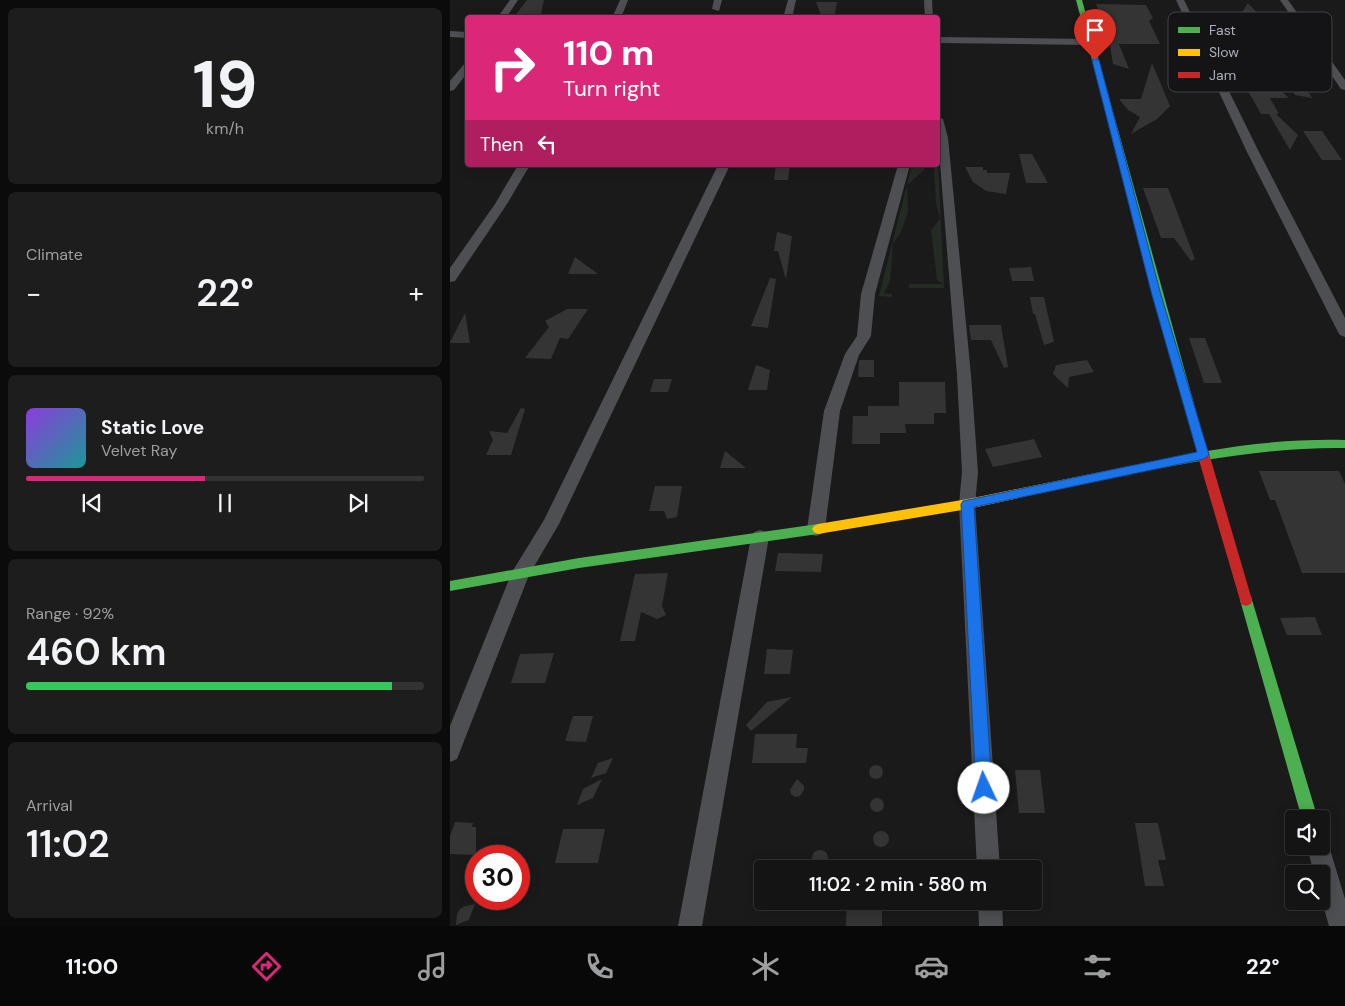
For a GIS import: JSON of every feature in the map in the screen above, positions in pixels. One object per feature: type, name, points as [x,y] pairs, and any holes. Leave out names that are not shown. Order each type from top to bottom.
[{"type":"street","points":[[504,15],[514,0]]},
{"type":"street","points":[[617,15],[624,0]]},
{"type":"street","points":[[788,15],[792,0]]},
{"type":"street","points":[[928,0],[930,15]]},
{"type":"street","points":[[1079,0],[1157,295],[1307,810]]},
{"type":"street","points":[[1180,0],[1186,12]]},
{"type":"street","points":[[1284,0],[1292,12]]},
{"type":"street","points":[[450,34],[465,34]]},
{"type":"street","points":[[940,40],[1090,42]]},
{"type":"street","points":[[1332,68],[1345,87]]},
{"type":"street","points":[[450,88],[465,70]]},
{"type":"street","points":[[1224,92],[1345,332]]},
{"type":"street","points":[[940,127],[943,138],[964,375],[970,472],[967,504],[988,860]]},
{"type":"street","points":[[450,278],[501,204],[523,167]]},
{"type":"street","points":[[450,752],[521,572],[550,524],[723,167]]},
{"type":"street","points":[[816,529],[832,411],[852,354],[864,336],[868,294],[903,167]]},
{"type":"street","points":[[450,586],[521,572],[816,529],[967,504],[1204,455],[1273,443],[1345,444]]},
{"type":"street","points":[[690,926],[760,537]]},
{"type":"street","points":[[1321,855],[1341,926]]},
{"type":"street","points":[[990,910],[991,926]]},
{"type":"shaded area","points":[[911,167],[924,167],[924,170],[907,185],[908,212],[901,232],[893,244],[890,281],[884,293],[892,294],[892,297],[879,296]]},
{"type":"shaded area","points":[[934,167],[938,167],[944,288],[909,288],[909,284],[943,284],[937,280],[931,230],[940,219],[936,203]]},
{"type":"building","points":[[527,0],[544,0],[541,15],[516,15]]},
{"type":"building","points":[[816,2],[837,2],[835,14],[821,15]]},
{"type":"building","points":[[1248,3],[1256,12],[1242,12]]},
{"type":"building","points":[[1096,4],[1146,5],[1153,18],[1149,21],[1160,44],[1119,44],[1129,69],[1113,64],[1109,40]]},
{"type":"building","points":[[1152,63],[1170,106],[1157,119],[1131,134],[1140,117],[1128,110],[1119,99],[1141,99]]},
{"type":"building","points":[[1249,92],[1283,92],[1289,98],[1270,98],[1279,114],[1276,114],[1298,135],[1290,150],[1269,114],[1261,114]]},
{"type":"building","points":[[1293,92],[1308,92],[1312,98],[1295,95]]},
{"type":"building","points":[[1303,131],[1322,131],[1342,160],[1322,160]]},
{"type":"building","points":[[1019,154],[1032,154],[1048,183],[1026,183]]},
{"type":"building","points":[[776,167],[790,167],[788,180],[774,180]]},
{"type":"building","points":[[965,167],[983,167],[983,170],[987,170],[987,173],[1010,173],[1006,194],[986,191],[973,182]]},
{"type":"building","points":[[1143,188],[1168,188],[1195,259],[1191,261],[1174,238],[1161,238]]},
{"type":"building","points":[[777,232],[792,236],[786,280],[778,251],[774,251]]},
{"type":"building","points":[[575,257],[598,274],[568,274]]},
{"type":"building","points":[[1031,267],[1034,281],[1012,281],[1009,268]]},
{"type":"building","points":[[770,278],[776,279],[768,328],[751,326]]},
{"type":"building","points":[[1030,297],[1044,297],[1054,342],[1044,345],[1035,314],[1033,314]]},
{"type":"building","points":[[567,309],[588,309],[568,339],[560,338],[551,359],[525,358],[549,327],[545,321]]},
{"type":"building","points":[[465,313],[470,343],[450,343],[450,342]]},
{"type":"building","points":[[969,325],[1001,325],[1008,367],[1004,368],[991,340],[971,340]]},
{"type":"building","points":[[1189,338],[1205,338],[1222,383],[1204,383]]},
{"type":"building","points":[[859,360],[874,360],[874,377],[858,377]]},
{"type":"building","points":[[1087,360],[1094,372],[1069,377],[1068,388],[1053,374],[1056,365]]},
{"type":"building","points":[[756,365],[770,370],[767,390],[748,390]]},
{"type":"building","points":[[654,379],[672,379],[668,392],[650,392]]},
{"type":"building","points":[[899,382],[945,382],[946,413],[934,413],[934,424],[905,424],[906,433],[880,433],[880,444],[852,444],[853,416],[868,416],[868,406],[899,406]]},
{"type":"building","points":[[521,408],[525,409],[511,455],[486,455],[493,440],[489,431],[507,433]]},
{"type":"building","points":[[1034,439],[1042,457],[993,467],[985,449]]},
{"type":"building","points":[[725,451],[746,468],[720,468]]},
{"type":"building","points":[[1259,471],[1339,471],[1345,484],[1345,573],[1302,573],[1275,500],[1270,500]]},
{"type":"building","points":[[655,486],[682,486],[677,517],[667,519],[664,511],[649,511]]},
{"type":"building","points":[[778,553],[823,554],[821,572],[775,571]]},
{"type":"building","points":[[668,573],[662,606],[666,615],[657,619],[641,612],[635,641],[620,641],[635,574]]},
{"type":"building","points":[[1315,617],[1322,635],[1287,635],[1280,618]]},
{"type":"building","points":[[767,649],[793,650],[790,674],[764,674]]},
{"type":"building","points":[[554,653],[545,683],[511,683],[520,654]]},
{"type":"building","points":[[792,697],[751,731],[746,725],[767,702]]},
{"type":"building","points":[[573,716],[593,716],[586,742],[565,741]]},
{"type":"building","points":[[755,734],[797,734],[796,748],[808,748],[806,763],[752,763]]},
{"type":"building","points":[[613,758],[606,773],[591,778],[598,763]]},
{"type":"building","points":[[876,765],[881,767],[883,772],[881,777],[876,779],[871,777],[869,772],[871,767]]},
{"type":"building","points":[[1015,770],[1040,770],[1045,813],[1019,813]]},
{"type":"building","points":[[602,779],[593,798],[577,805],[583,789]]},
{"type":"building","points":[[797,779],[804,786],[804,790],[800,796],[795,797],[791,794],[790,790]]},
{"type":"building","points":[[874,798],[880,798],[884,805],[880,812],[874,812],[870,808],[870,802]]},
{"type":"building","points":[[455,822],[473,823],[472,827],[476,827],[476,845],[465,845],[465,855],[450,854],[450,836]]},
{"type":"building","points":[[1135,823],[1158,823],[1166,860],[1158,860],[1164,886],[1145,886]]},
{"type":"building","points":[[563,829],[605,829],[598,863],[555,863]]},
{"type":"building","points":[[881,831],[889,839],[881,847],[873,839]]},
{"type":"building","points":[[820,850],[827,855],[827,860],[813,860],[812,858]]},
{"type":"building","points":[[465,906],[465,910],[473,910],[469,920],[456,925],[457,914]]},
{"type":"building","points":[[847,910],[882,910],[882,926],[846,926]]},
{"type":"traffic: fast","points":[[1079,0],[1202,450]]},
{"type":"traffic: fast","points":[[1130,470],[1263,447],[1345,444]]},
{"type":"traffic: fast","points":[[450,586],[579,563],[818,529]]},
{"type":"traffic: fast","points":[[1246,600],[1307,810]]},
{"type":"traffic: slow","points":[[818,529],[968,504],[1130,470]]},
{"type":"traffic: jam","points":[[1202,450],[1246,600]]},
{"type":"route","points":[[984,788],[967,504],[1204,455],[1157,295],[1095,60]]}]
